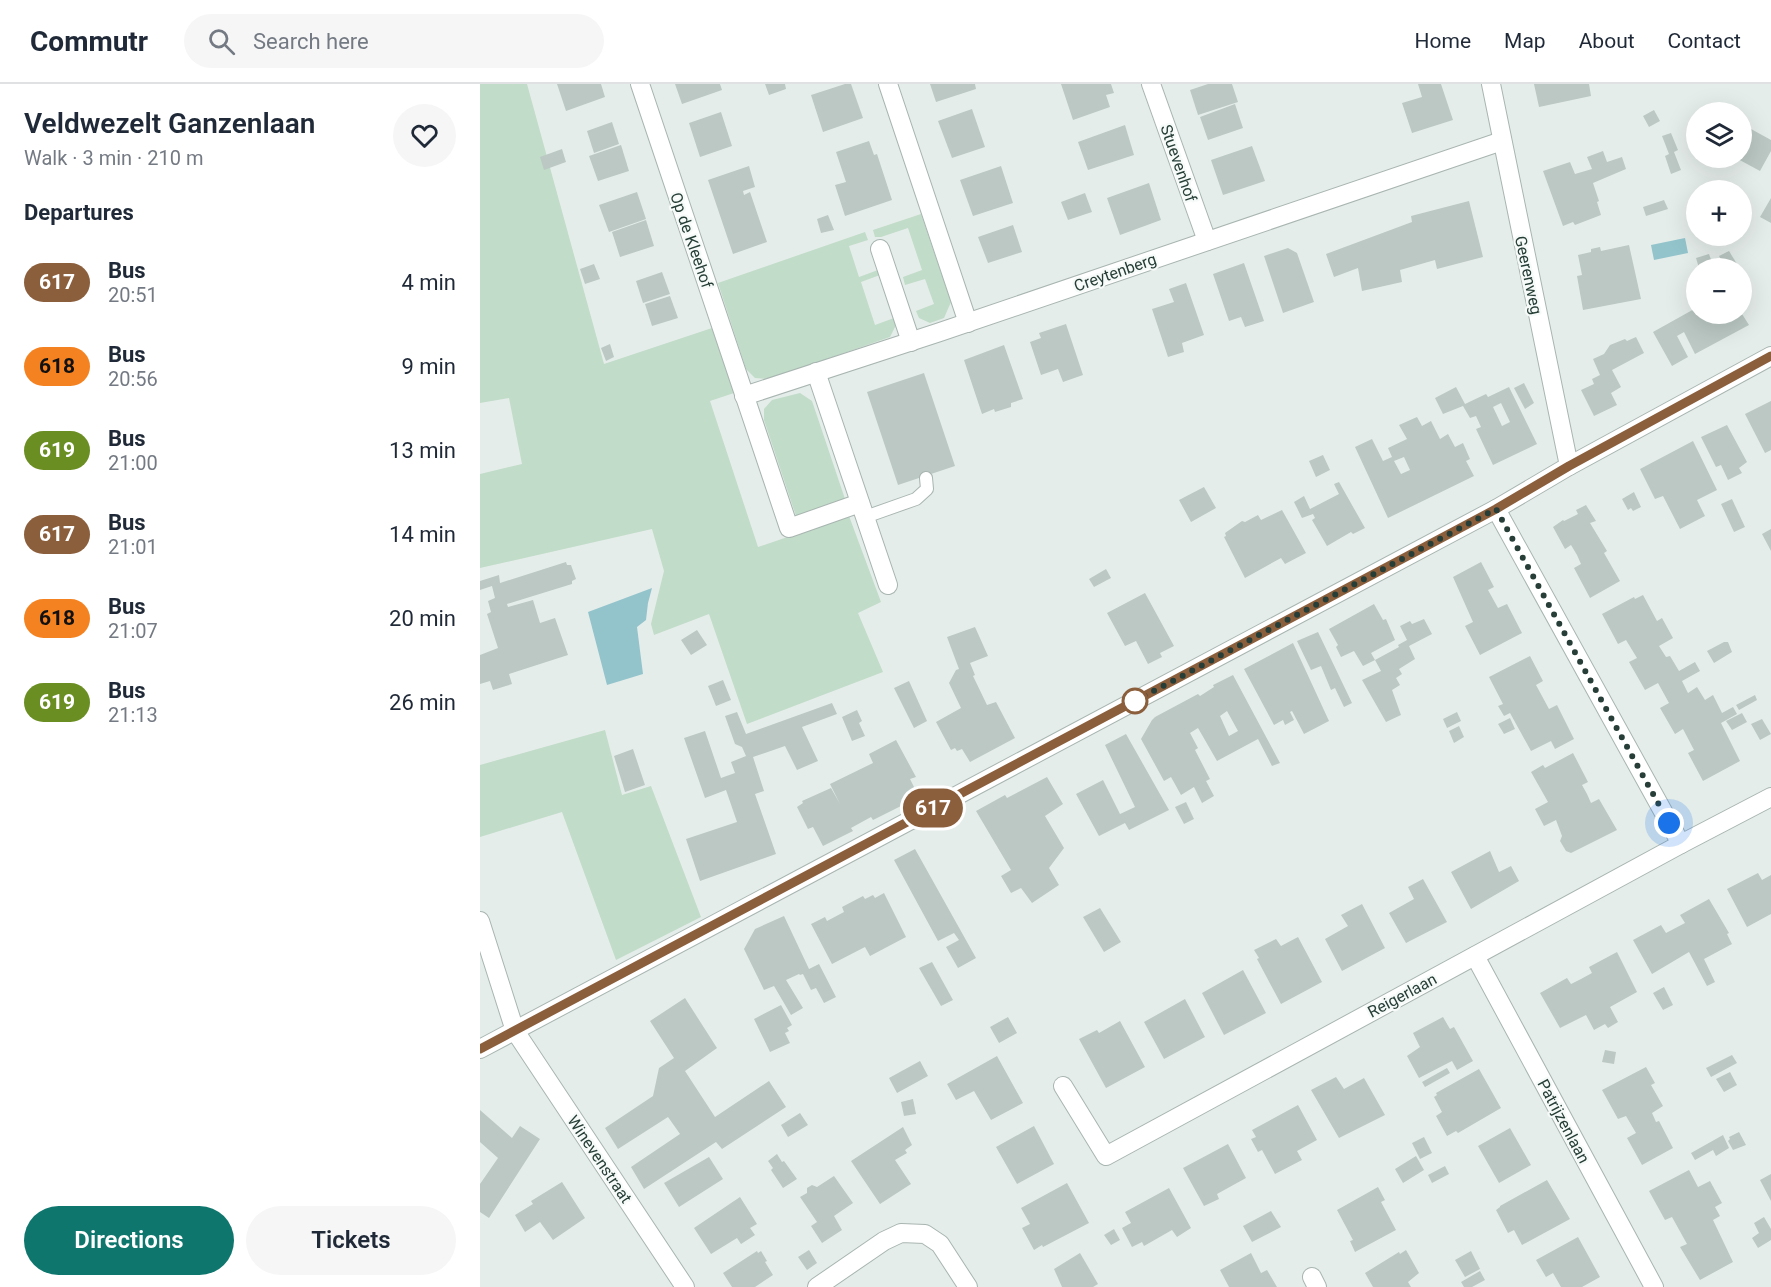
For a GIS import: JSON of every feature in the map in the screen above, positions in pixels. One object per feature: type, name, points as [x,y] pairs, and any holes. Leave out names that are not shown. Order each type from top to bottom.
[{"type":"street","name":"Op de Kleehof","points":[[640,84],[789,528],[863,510]]},
{"type":"street","points":[[744,396],[968,323],[888,84]]},
{"type":"street","name":"Stuevenhof","points":[[1151,84],[1207,241]]},
{"type":"street","name":"Geerenweg","points":[[1491,84],[1569,466]]},
{"type":"street","name":"Creytenberg","points":[[968,323],[1502,141]]},
{"type":"street","points":[[880,249],[912,342]]},
{"type":"street","points":[[480,1049],[1496,509],[1569,466],[1771,356]]},
{"type":"street","points":[[816,372],[888,585]]},
{"type":"street","points":[[1496,509],[1681,844]]},
{"type":"street","name":"Reigerlaan","points":[[1063,1086],[1106,1156],[1771,797]]},
{"type":"street","name":"Winevenstraat","points":[[480,921],[515,1031],[684,1287]]},
{"type":"street","name":"Patrijzenlaan","points":[[1475,956],[1654,1287]]},
{"type":"street","points":[[817,1287],[884,1241],[901,1233],[925,1234],[940,1244],[968,1287]]},
{"type":"lane","points":[[863,510],[916,499],[927,489],[926,478]]},
{"type":"green space","points":[[480,84],[527,84],[604,364],[712,328],[734,393],[710,401],[758,547],[849,516],[881,602],[858,613],[883,672],[747,724],[709,614],[654,635],[651,624],[664,571],[652,529],[480,568],[480,474],[522,464],[509,398],[480,403]]},
{"type":"green space","points":[[921,214],[951,302],[944,318],[930,323],[919,318],[916,311],[934,304],[925,279],[905,285],[903,277],[922,270],[908,228],[881,237],[875,237],[873,230]]},
{"type":"green space","points":[[865,232],[868,240],[849,246],[859,277],[878,270],[880,275],[861,282],[875,325],[894,318],[896,325],[890,337],[769,379],[755,378],[746,369],[718,283]]},
{"type":"green space","points":[[800,393],[812,401],[846,502],[797,519],[764,420],[764,409],[772,400]]},
{"type":"green space","points":[[605,730],[622,795],[651,786],[701,917],[616,960],[562,812],[480,837],[480,765]]},
{"type":"water","points":[[1685,238],[1688,253],[1654,260],[1651,245]]},
{"type":"water","points":[[652,588],[646,620],[637,627],[643,674],[607,685],[588,612]]},
{"type":"building","points":[[557,84],[601,84],[605,97],[566,111]]},
{"type":"building","points":[[675,84],[720,84],[722,90],[682,104]]},
{"type":"building","points":[[765,84],[785,84],[786,89],[769,95]]},
{"type":"building","points":[[851,84],[863,118],[823,132],[811,95]]},
{"type":"building","points":[[930,84],[975,84],[976,89],[936,102]]},
{"type":"building","points":[[1061,84],[1111,84],[1114,93],[1106,95],[1110,107],[1073,120]]},
{"type":"building","points":[[1208,84],[1232,84],[1238,102],[1198,115],[1190,90]]},
{"type":"building","points":[[1418,84],[1441,84],[1453,120],[1412,133],[1402,103],[1422,97]]},
{"type":"building","points":[[1534,84],[1589,84],[1591,96],[1539,107]]},
{"type":"building","points":[[1235,104],[1243,128],[1208,140],[1200,117]]},
{"type":"building","points":[[972,109],[985,147],[952,158],[938,121]]},
{"type":"building","points":[[1654,110],[1660,121],[1649,127],[1643,116]]},
{"type":"building","points":[[721,112],[732,146],[700,157],[689,123]]},
{"type":"building","points":[[612,122],[619,144],[594,153],[587,131]]},
{"type":"building","points":[[1125,125],[1134,155],[1088,170],[1078,142]]},
{"type":"building","points":[[1752,130],[1771,140],[1771,151],[1760,171],[1752,167]]},
{"type":"building","points":[[1671,133],[1678,150],[1674,152],[1681,170],[1671,174],[1665,156],[1669,154],[1662,136]]},
{"type":"building","points":[[869,141],[874,155],[877,154],[892,200],[845,216],[835,185],[846,182],[836,152]]},
{"type":"building","points":[[621,145],[629,171],[598,181],[589,156]]},
{"type":"building","points":[[1252,146],[1265,181],[1223,195],[1211,160]]},
{"type":"building","points":[[562,149],[566,162],[544,170],[540,157]]},
{"type":"building","points":[[1603,151],[1607,162],[1622,157],[1626,169],[1593,183],[1601,215],[1575,225],[1573,222],[1563,226],[1543,171],[1570,162],[1575,174],[1592,169],[1587,157]]},
{"type":"building","points":[[749,166],[755,187],[743,191],[744,195],[750,192],[767,242],[733,254],[708,180]]},
{"type":"building","points":[[1001,166],[1013,203],[973,216],[960,180]]},
{"type":"building","points":[[1149,183],[1161,220],[1120,235],[1107,198]]},
{"type":"building","points":[[637,192],[646,219],[609,232],[599,205]]},
{"type":"building","points":[[1085,193],[1092,212],[1068,220],[1061,202]]},
{"type":"building","points":[[1771,198],[1771,223],[1760,217]]},
{"type":"building","points":[[1664,200],[1668,209],[1646,216],[1643,207]]},
{"type":"building","points":[[1469,201],[1483,257],[1437,269],[1435,260],[1400,270],[1402,282],[1362,291],[1358,268],[1334,277],[1326,254],[1412,222],[1411,216]]},
{"type":"building","points":[[828,215],[834,230],[821,233],[817,219]]},
{"type":"building","points":[[646,220],[654,246],[620,257],[612,232]]},
{"type":"building","points":[[1013,225],[1022,252],[988,263],[978,237]]},
{"type":"building","points":[[1629,245],[1641,299],[1583,310],[1577,276],[1582,275],[1578,255],[1600,247],[1601,251]]},
{"type":"building","points":[[1288,248],[1297,253],[1314,302],[1283,313],[1264,256]]},
{"type":"building","points":[[1729,251],[1733,258],[1720,258],[1719,256]]},
{"type":"building","points":[[1709,254],[1710,258],[1696,258]]},
{"type":"building","points":[[1244,263],[1264,321],[1245,327],[1241,317],[1229,321],[1213,274]]},
{"type":"building","points":[[594,264],[600,279],[585,284],[580,269]]},
{"type":"building","points":[[662,272],[670,294],[643,303],[636,281]]},
{"type":"building","points":[[1186,283],[1204,335],[1182,343],[1184,352],[1168,357],[1152,309],[1174,302],[1169,289]]},
{"type":"building","points":[[670,296],[678,318],[652,326],[645,304]]},
{"type":"building","points":[[1686,314],[1686,324],[1749,325],[1695,354],[1684,332],[1677,336],[1688,357],[1672,366],[1653,332]]},
{"type":"building","points":[[1066,324],[1083,375],[1063,382],[1058,369],[1041,375],[1030,342],[1041,338],[1039,333]]},
{"type":"building","points":[[1636,337],[1644,353],[1612,370],[1621,387],[1611,393],[1617,405],[1594,416],[1581,390],[1594,384],[1592,379],[1600,375],[1593,359],[1604,354],[1610,345]]},
{"type":"building","points":[[610,344],[614,357],[606,361],[601,348]]},
{"type":"building","points":[[1004,345],[1023,399],[1011,403],[1011,407],[995,412],[994,409],[982,414],[964,360]]},
{"type":"building","points":[[924,373],[955,466],[898,485],[867,392]]},
{"type":"building","points":[[1524,383],[1534,403],[1525,409],[1514,388]]},
{"type":"building","points":[[1456,387],[1465,404],[1509,387],[1537,444],[1493,465],[1476,429],[1481,427],[1476,416],[1470,418],[1463,406],[1443,414],[1435,398]],"holes":[[[1501,403],[1510,422],[1502,426],[1493,407]]]},
{"type":"building","points":[[1771,401],[1771,450],[1765,453],[1745,414]]},
{"type":"building","points":[[1417,417],[1422,426],[1431,421],[1440,439],[1448,434],[1455,447],[1463,443],[1470,459],[1466,461],[1474,476],[1388,518],[1355,447],[1372,439],[1383,461],[1392,457],[1388,448],[1407,439],[1399,425]],"holes":[[[1404,457],[1410,470],[1401,474],[1394,461]]]},
{"type":"building","points":[[1727,425],[1747,462],[1739,468],[1742,473],[1728,480],[1721,465],[1716,467],[1701,437]]},
{"type":"building","points":[[1693,441],[1717,490],[1697,500],[1705,516],[1680,529],[1663,496],[1655,499],[1640,469]]},
{"type":"building","points":[[1323,455],[1330,470],[1316,477],[1309,461]]},
{"type":"building","points":[[1339,482],[1365,528],[1353,534],[1351,532],[1327,546],[1312,520],[1315,518],[1313,514],[1302,518],[1294,502],[1304,496],[1310,509],[1339,494],[1334,484]]},
{"type":"building","points":[[1204,487],[1216,508],[1191,522],[1179,500]]},
{"type":"building","points":[[1634,492],[1641,507],[1633,511],[1631,508],[1628,510],[1622,499]]},
{"type":"building","points":[[1732,499],[1745,527],[1734,532],[1721,504]]},
{"type":"building","points":[[1586,505],[1596,521],[1590,523],[1607,551],[1604,553],[1620,581],[1590,598],[1574,568],[1581,564],[1577,555],[1571,545],[1565,549],[1553,527],[1578,514],[1576,510]]},
{"type":"building","points":[[1282,510],[1306,553],[1285,564],[1281,558],[1245,578],[1224,537],[1225,533],[1242,521],[1245,522],[1258,515],[1261,520]]},
{"type":"building","points":[[1771,529],[1771,551],[1762,534]]},
{"type":"building","points":[[566,562],[567,565],[571,565],[576,579],[572,581],[572,584],[507,604],[508,607],[533,600],[540,623],[555,618],[568,655],[509,674],[512,684],[493,690],[490,681],[480,684],[480,655],[498,648],[487,614],[491,612],[488,601],[495,598],[492,586],[480,590],[480,581],[499,575],[500,583]]},
{"type":"building","points":[[1481,562],[1494,587],[1488,590],[1498,608],[1507,604],[1522,633],[1480,655],[1465,626],[1473,622],[1453,577]]},
{"type":"building","points":[[1106,569],[1111,578],[1094,587],[1089,579]]},
{"type":"building","points":[[1145,593],[1174,646],[1160,653],[1162,657],[1148,664],[1136,641],[1125,646],[1107,613]]},
{"type":"building","points":[[1643,595],[1657,621],[1662,618],[1673,638],[1659,646],[1666,657],[1670,656],[1679,671],[1695,662],[1700,671],[1682,681],[1688,693],[1697,687],[1705,700],[1713,695],[1722,713],[1733,707],[1737,714],[1721,723],[1740,761],[1703,781],[1688,753],[1694,750],[1683,729],[1675,734],[1660,708],[1669,703],[1658,683],[1645,690],[1629,662],[1637,658],[1626,640],[1618,644],[1602,614],[1634,597],[1635,599]]},
{"type":"building","points":[[1374,604],[1383,620],[1386,619],[1395,640],[1371,653],[1375,660],[1363,666],[1354,651],[1341,657],[1336,647],[1338,645],[1329,629]]},
{"type":"building","points":[[1424,619],[1432,634],[1409,646],[1415,659],[1399,669],[1402,674],[1396,678],[1400,685],[1392,690],[1401,715],[1386,722],[1362,680],[1381,671],[1375,660],[1407,640],[1400,626],[1410,621],[1412,624]]},
{"type":"building","points":[[975,627],[988,656],[970,663],[975,675],[973,676],[987,705],[996,702],[1015,738],[970,762],[962,749],[951,750],[936,722],[961,708],[949,683],[956,670],[959,669],[947,637]]},
{"type":"building","points":[[697,630],[707,645],[691,655],[681,640]]},
{"type":"building","points":[[1318,632],[1352,703],[1344,707],[1335,688],[1331,690],[1321,666],[1311,670],[1297,641]]},
{"type":"building","points":[[1728,642],[1732,652],[1714,663],[1707,651]]},
{"type":"building","points":[[1293,643],[1329,721],[1304,734],[1292,711],[1290,712],[1294,720],[1285,725],[1283,720],[1274,725],[1244,669]]},
{"type":"building","points":[[1530,656],[1543,681],[1536,685],[1549,709],[1557,705],[1574,739],[1555,749],[1551,741],[1531,751],[1510,713],[1504,716],[1498,706],[1503,704],[1489,677]]},
{"type":"building","points":[[1233,675],[1280,763],[1272,766],[1258,739],[1217,761],[1198,728],[1190,733],[1198,748],[1195,750],[1210,779],[1206,781],[1214,796],[1202,803],[1194,787],[1181,795],[1171,777],[1164,781],[1141,739],[1155,717],[1198,694],[1200,696],[1214,687],[1213,685]],"holes":[[[1227,711],[1238,731],[1229,736],[1220,716]]]},
{"type":"building","points":[[723,680],[731,700],[716,706],[708,686]]},
{"type":"building","points":[[909,681],[927,721],[914,728],[894,688]]},
{"type":"building","points":[[1755,695],[1757,700],[1739,710],[1736,705]]},
{"type":"building","points":[[832,703],[837,714],[802,727],[818,761],[797,770],[785,746],[753,757],[764,791],[755,794],[776,854],[700,881],[686,839],[737,822],[726,790],[705,798],[684,738],[705,731],[721,778],[735,773],[731,762],[746,756],[742,747],[735,744],[725,716],[737,712],[746,734]]},
{"type":"building","points":[[857,710],[862,721],[859,723],[865,736],[852,741],[842,717]]},
{"type":"building","points":[[1457,712],[1461,721],[1447,728],[1443,719]]},
{"type":"building","points":[[1742,713],[1747,722],[1732,730],[1726,721]]},
{"type":"building","points":[[1510,718],[1515,729],[1504,734],[1498,724]]},
{"type":"building","points":[[1762,719],[1771,734],[1760,740],[1751,724]]},
{"type":"building","points":[[1459,726],[1464,737],[1454,743],[1449,731]]},
{"type":"building","points":[[1126,734],[1169,810],[1129,830],[1125,823],[1099,836],[1076,794],[1103,780],[1120,814],[1135,807],[1105,745]]},
{"type":"building","points":[[896,740],[916,777],[910,779],[919,797],[873,820],[871,817],[851,828],[853,831],[823,846],[813,827],[808,829],[797,807],[803,803],[802,801],[831,788],[840,804],[830,784],[873,763],[869,754]]},
{"type":"building","points":[[633,749],[645,785],[625,792],[614,756]]},
{"type":"building","points":[[1573,753],[1588,782],[1582,785],[1591,803],[1599,799],[1617,830],[1571,853],[1566,851],[1560,841],[1562,836],[1556,820],[1544,826],[1535,809],[1548,802],[1531,772],[1543,765],[1545,768]]},
{"type":"building","points":[[1047,777],[1063,804],[1045,816],[1064,848],[1049,868],[1059,885],[1032,903],[1021,888],[1011,893],[1001,876],[1011,870],[976,811],[1005,795],[1007,798]]},
{"type":"building","points":[[1186,802],[1194,819],[1184,824],[1175,807]]},
{"type":"building","points":[[915,849],[976,958],[958,968],[946,947],[959,940],[954,933],[938,941],[894,860]]},
{"type":"building","points":[[1490,851],[1499,872],[1511,866],[1519,881],[1471,909],[1451,872]]},
{"type":"building","points":[[1758,873],[1762,880],[1771,875],[1771,914],[1747,927],[1727,889]]},
{"type":"building","points":[[1423,879],[1447,922],[1406,943],[1389,913],[1414,899],[1408,887]]},
{"type":"building","points":[[884,893],[906,937],[870,956],[865,947],[832,964],[811,924],[825,917],[827,921],[844,912],[842,907],[863,896],[865,899],[873,895],[875,898]]},
{"type":"building","points":[[1709,899],[1729,933],[1727,934],[1732,944],[1704,959],[1715,982],[1707,986],[1689,952],[1652,974],[1633,940],[1661,925],[1666,933],[1685,923],[1680,915]]},
{"type":"building","points":[[1362,904],[1385,948],[1342,971],[1325,939],[1348,926],[1341,915]]},
{"type":"building","points":[[1100,908],[1121,942],[1104,952],[1083,917]]},
{"type":"building","points":[[784,916],[809,969],[819,964],[836,997],[824,1003],[816,988],[811,990],[803,974],[799,974],[786,980],[803,1008],[791,1015],[774,986],[764,990],[744,949],[755,929]]},
{"type":"building","points":[[1298,937],[1322,982],[1281,1004],[1254,950],[1276,939],[1281,946]]},
{"type":"building","points":[[1617,952],[1637,992],[1610,1007],[1618,1022],[1608,1028],[1605,1024],[1594,1030],[1586,1015],[1560,1028],[1540,993],[1567,978],[1571,984],[1581,979],[1592,973],[1589,967]]},
{"type":"building","points":[[932,962],[953,1000],[941,1006],[919,968]]},
{"type":"building","points":[[1243,970],[1266,1013],[1224,1035],[1202,993]]},
{"type":"building","points":[[1664,987],[1673,1005],[1663,1010],[1653,993]]},
{"type":"building","points":[[685,998],[717,1048],[685,1071],[715,1117],[769,1081],[786,1107],[722,1149],[716,1142],[644,1189],[631,1167],[680,1134],[668,1117],[618,1149],[605,1128],[653,1096],[659,1068],[674,1058],[650,1021]]},
{"type":"building","points":[[1185,999],[1205,1037],[1164,1059],[1144,1022]]},
{"type":"building","points":[[781,1005],[792,1025],[785,1033],[790,1043],[770,1052],[754,1019]]},
{"type":"building","points":[[1008,1017],[1017,1033],[999,1043],[990,1027]]},
{"type":"building","points":[[1443,1017],[1450,1029],[1454,1027],[1473,1061],[1457,1070],[1452,1061],[1419,1078],[1407,1056],[1420,1047],[1413,1033]]},
{"type":"building","points":[[1120,1021],[1145,1067],[1106,1088],[1079,1039],[1097,1030],[1099,1033]]},
{"type":"building","points":[[1605,1050],[1616,1052],[1614,1064],[1602,1062]]},
{"type":"building","points":[[1732,1055],[1737,1063],[1711,1077],[1706,1068]]},
{"type":"building","points":[[997,1056],[1023,1103],[991,1120],[974,1091],[956,1100],[947,1084]]},
{"type":"building","points":[[920,1061],[928,1076],[897,1093],[889,1078]]},
{"type":"building","points":[[1646,1067],[1655,1083],[1651,1085],[1663,1106],[1652,1113],[1656,1122],[1659,1121],[1673,1148],[1642,1165],[1627,1138],[1636,1133],[1626,1116],[1618,1119],[1602,1090]]},
{"type":"building","points":[[1447,1068],[1450,1073],[1425,1087],[1422,1082]]},
{"type":"building","points":[[1479,1069],[1501,1108],[1458,1133],[1456,1131],[1447,1136],[1436,1116],[1442,1112],[1434,1097],[1436,1093]]},
{"type":"building","points":[[1730,1072],[1737,1085],[1724,1092],[1716,1079]]},
{"type":"building","points":[[1336,1077],[1344,1089],[1364,1078],[1385,1115],[1339,1138],[1311,1090]]},
{"type":"building","points":[[913,1099],[916,1114],[904,1116],[901,1102]]},
{"type":"building","points":[[1298,1105],[1317,1140],[1297,1151],[1302,1160],[1275,1174],[1262,1150],[1258,1152],[1251,1139],[1256,1137],[1252,1130]]},
{"type":"building","points":[[480,1110],[512,1138],[520,1126],[540,1139],[489,1218],[480,1212],[480,1184],[498,1158],[480,1142]]},
{"type":"building","points":[[800,1113],[808,1125],[788,1137],[781,1125]]},
{"type":"building","points":[[1034,1126],[1054,1164],[1017,1184],[996,1147]]},
{"type":"building","points":[[903,1127],[912,1145],[905,1150],[907,1153],[895,1160],[911,1184],[880,1204],[851,1161]]},
{"type":"building","points":[[1510,1128],[1531,1165],[1499,1183],[1478,1146]]},
{"type":"building","points":[[1739,1132],[1746,1145],[1733,1150],[1728,1141],[1729,1137]]},
{"type":"building","points":[[1723,1135],[1729,1148],[1716,1156],[1713,1150],[1695,1160],[1691,1153]]},
{"type":"building","points":[[1424,1137],[1432,1153],[1420,1159],[1412,1143]]},
{"type":"building","points":[[1228,1144],[1246,1178],[1217,1194],[1219,1199],[1204,1206],[1183,1168]]},
{"type":"building","points":[[777,1154],[797,1179],[783,1188],[768,1161]]},
{"type":"building","points":[[1416,1156],[1424,1170],[1403,1183],[1395,1169]]},
{"type":"building","points":[[709,1157],[723,1179],[679,1207],[664,1183]]},
{"type":"building","points":[[1445,1166],[1449,1174],[1432,1183],[1428,1175]]},
{"type":"building","points":[[1689,1170],[1698,1187],[1710,1181],[1722,1203],[1715,1207],[1720,1216],[1713,1220],[1733,1262],[1700,1280],[1680,1247],[1687,1244],[1672,1217],[1665,1220],[1649,1191]]},
{"type":"building","points":[[1771,1174],[1771,1201],[1760,1180]]},
{"type":"building","points":[[834,1176],[853,1203],[834,1216],[842,1230],[822,1243],[811,1226],[817,1222],[800,1197],[807,1193],[807,1188],[812,1185],[817,1187]]},
{"type":"building","points":[[1547,1180],[1570,1219],[1522,1245],[1514,1230],[1508,1233],[1496,1210]]},
{"type":"building","points":[[562,1182],[585,1218],[553,1240],[540,1222],[525,1232],[515,1215],[533,1204],[531,1201]]},
{"type":"building","points":[[1067,1183],[1089,1223],[1034,1250],[1022,1228],[1030,1224],[1021,1208]]},
{"type":"building","points":[[1378,1187],[1385,1200],[1381,1202],[1396,1230],[1355,1252],[1350,1241],[1353,1240],[1337,1210]]},
{"type":"building","points":[[1169,1188],[1191,1228],[1177,1237],[1172,1230],[1144,1246],[1142,1242],[1132,1247],[1122,1228],[1131,1223],[1125,1212]]},
{"type":"building","points":[[740,1197],[757,1224],[750,1228],[755,1235],[741,1244],[737,1238],[711,1254],[694,1228]]},
{"type":"building","points":[[1271,1211],[1281,1227],[1252,1242],[1243,1226]]},
{"type":"building","points":[[1764,1217],[1771,1229],[1771,1240],[1758,1248],[1752,1238],[1759,1233],[1754,1223]]},
{"type":"building","points":[[1114,1229],[1120,1240],[1111,1245],[1104,1235]]},
{"type":"building","points":[[1578,1237],[1600,1277],[1582,1287],[1561,1287],[1553,1273],[1546,1277],[1536,1260]]},
{"type":"building","points":[[809,1250],[817,1263],[807,1270],[798,1257]]},
{"type":"building","points":[[1406,1250],[1419,1273],[1408,1282],[1411,1287],[1373,1287],[1365,1273]]},
{"type":"building","points":[[757,1251],[758,1253],[761,1251],[773,1275],[755,1287],[732,1287],[723,1273]]},
{"type":"building","points":[[1471,1251],[1480,1269],[1465,1277],[1455,1260]]},
{"type":"building","points":[[1080,1253],[1098,1284],[1093,1287],[1062,1287],[1054,1269]]},
{"type":"building","points":[[1251,1253],[1261,1273],[1267,1270],[1277,1287],[1229,1287],[1220,1270]]},
{"type":"building","points":[[1480,1271],[1485,1280],[1472,1287],[1464,1287],[1461,1282]]},
{"type":"bus line","name":"617","points":[[480,1049],[1496,509],[1569,466],[1771,356]]},
{"type":"route","points":[[1135,701],[1496,509],[1669,823]]}]
